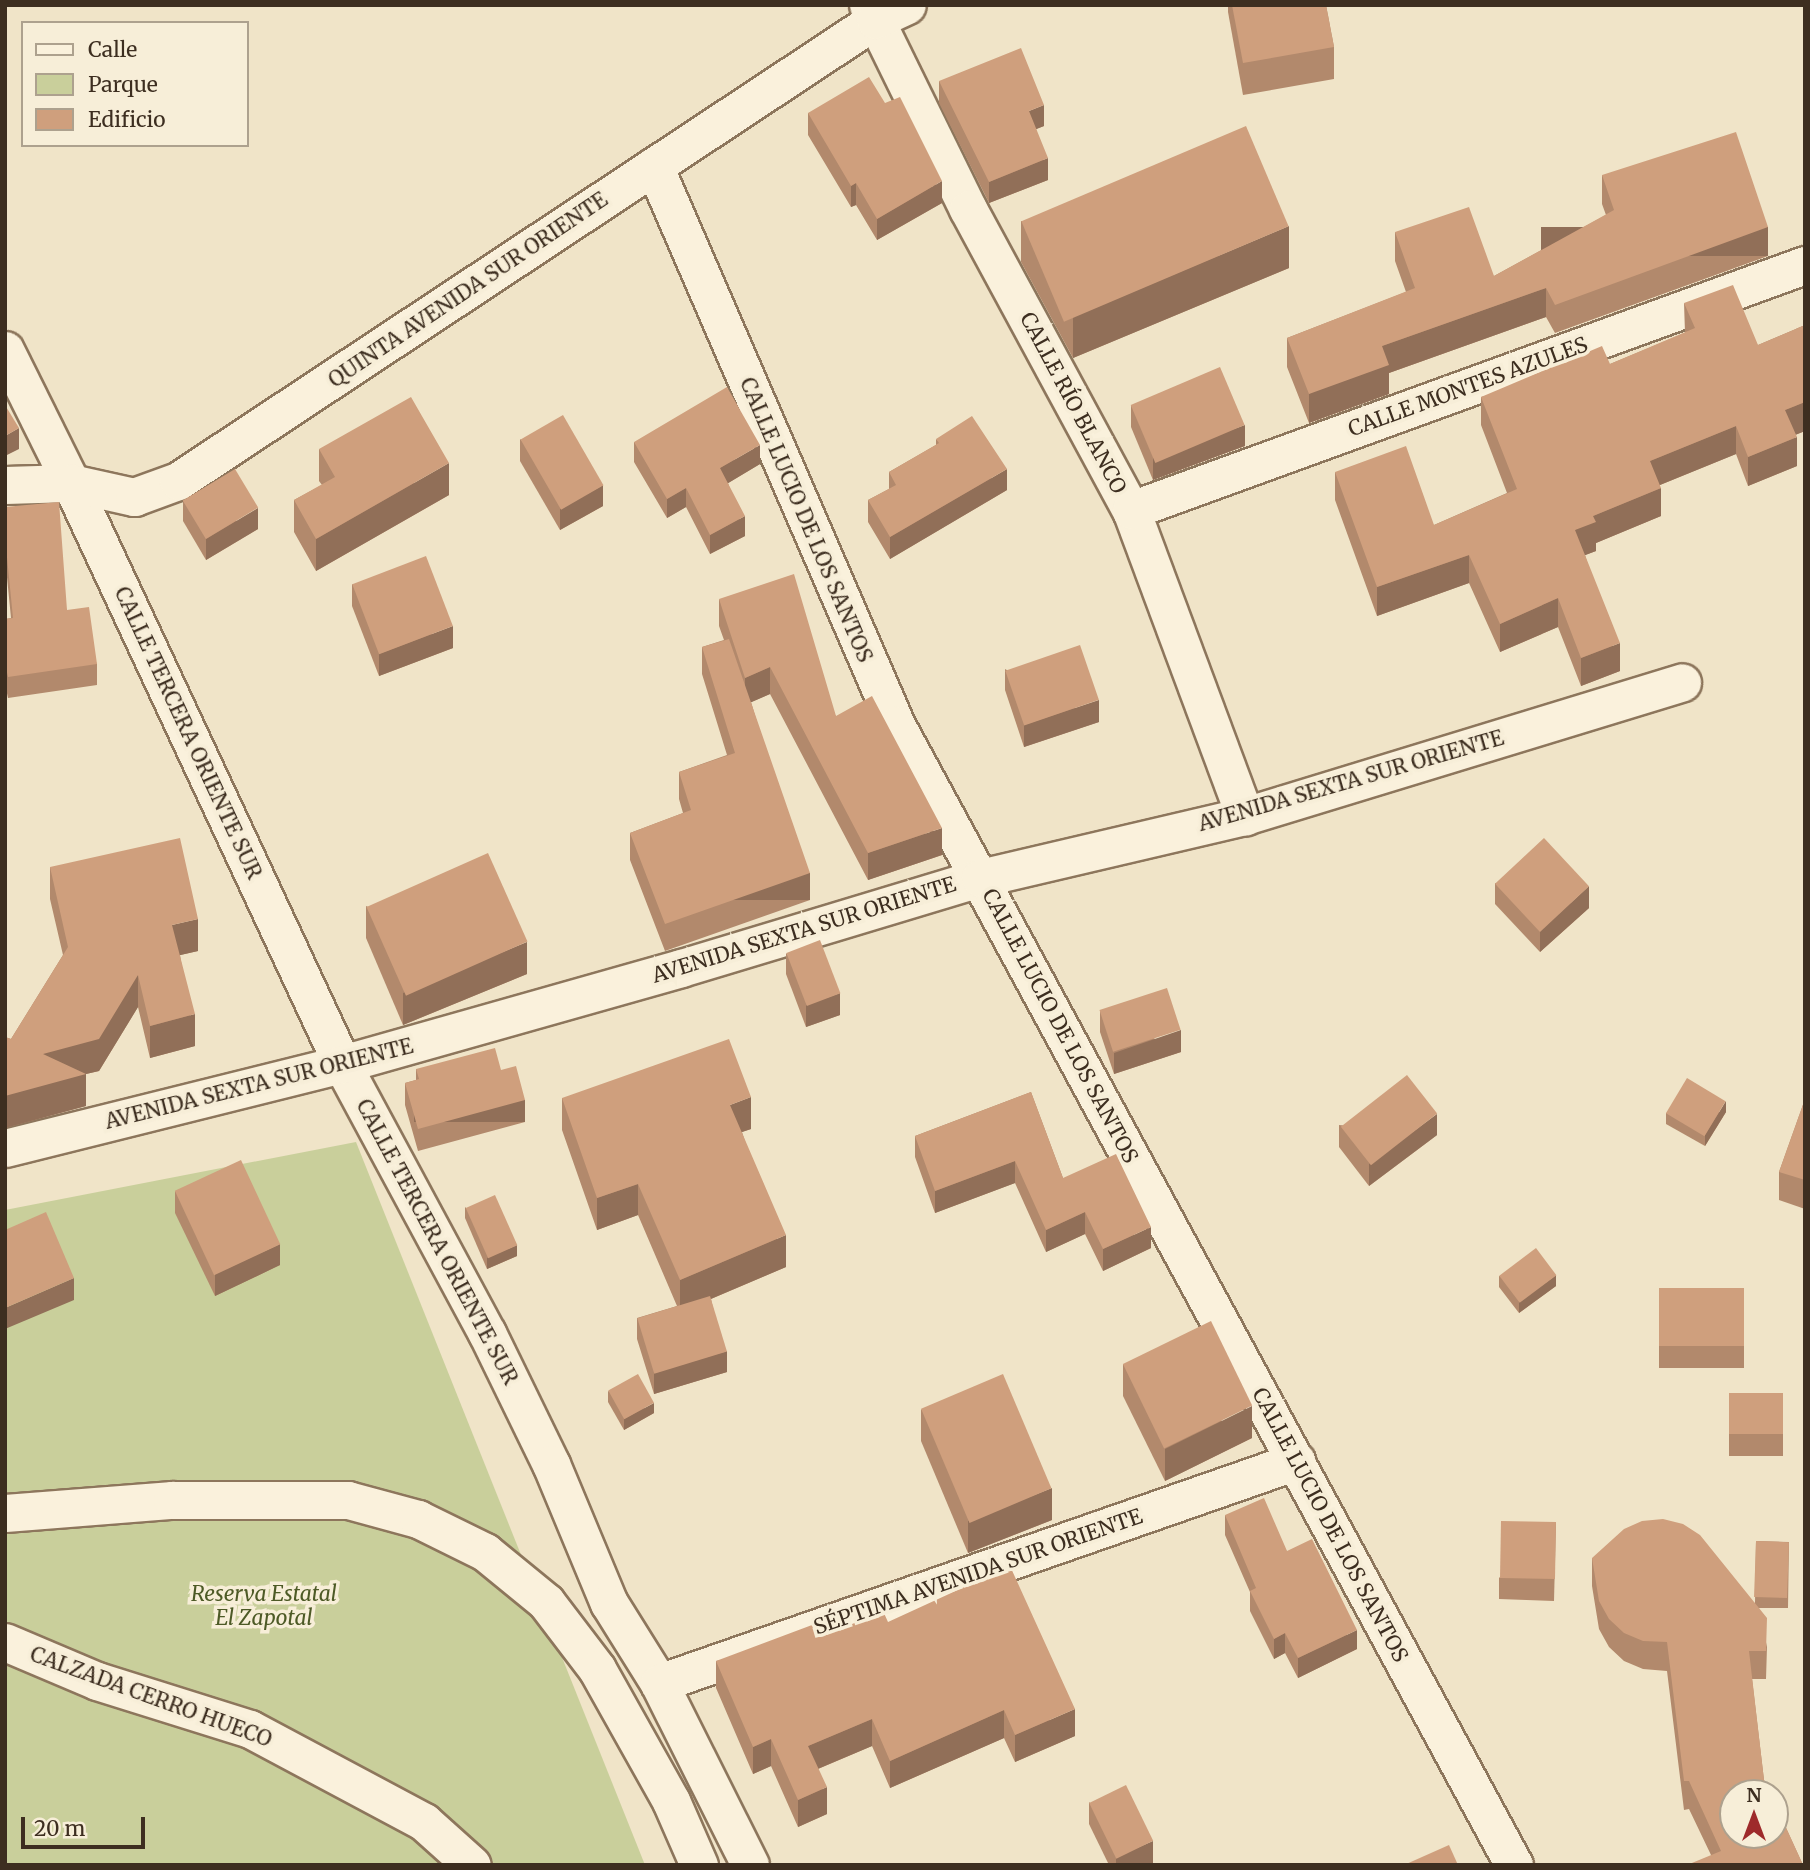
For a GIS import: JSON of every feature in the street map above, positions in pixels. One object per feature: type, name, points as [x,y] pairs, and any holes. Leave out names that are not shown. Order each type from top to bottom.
[{"type":"street","name":"QUINTA AVENIDA SUR ORIENTE","points":[[5,485],[71,483],[134,496],[178,481],[883,10]]},
{"type":"street","name":"CALLE RÍO BLANCO","points":[[883,10],[968,209],[1131,510],[1245,816]]},
{"type":"street","name":"CALLE LUCIO DE LOS SANTOS","points":[[653,166],[896,725],[1514,1865]]},
{"type":"street","name":"CALLE MONTES AZULES","points":[[1131,510],[1805,265]]},
{"type":"street","name":"CALLE TERCERA ORIENTE SUR","points":[[5,350],[71,483],[342,1064],[493,1345],[551,1464],[609,1603],[659,1683],[750,1865]]},
{"type":"street","name":"AVENIDA SEXTA SUR ORIENTE","points":[[5,1148],[342,1064],[681,968],[980,878],[1245,816],[1682,682]]},
{"type":"street","name":"SÉPTIMA AVENIDA SUR ORIENTE","points":[[659,1683],[1296,1461]]},
{"type":"street","points":[[5,1513],[172,1500],[348,1500],[418,1519],[485,1552],[546,1602],[597,1669],[671,1801],[699,1865]]},
{"type":"street","name":"CALZADA CERRO HUECO","points":[[5,1642],[97,1681],[250,1729],[424,1822],[472,1865]]},
{"type":"green space","name":"Reserva Estatal El Zapotal","points":[[356,1142],[645,1865],[5,1865],[5,1210]]},
{"type":"building","points":[[1232,5],[1326,5],[1334,47],[1243,63]]},
{"type":"building","points":[[1021,48],[1044,105],[1029,111],[1048,158],[989,182],[939,81]]},
{"type":"building","points":[[869,77],[885,103],[900,97],[942,181],[877,219],[856,183],[851,186],[808,113]]},
{"type":"building","points":[[1246,126],[1289,226],[1064,322],[1021,221]]},
{"type":"building","points":[[1736,132],[1768,227],[1555,305],[1546,288],[1382,346],[1389,365],[1309,394],[1287,338],[1415,288],[1395,232],[1469,207],[1494,276],[1614,210],[1602,175]]},
{"type":"building","points":[[1733,285],[1758,345],[1805,325],[1805,402],[1785,410],[1797,437],[1748,457],[1736,426],[1650,461],[1661,488],[1593,516],[1596,522],[1575,530],[1620,643],[1581,658],[1558,598],[1500,624],[1469,555],[1377,587],[1335,472],[1406,446],[1434,525],[1517,489],[1481,397],[1602,346],[1610,364],[1695,328],[1684,303]]},
{"type":"building","points":[[1220,367],[1245,425],[1155,463],[1131,405]]},
{"type":"building","points":[[727,387],[760,445],[720,468],[745,516],[710,535],[686,488],[667,499],[634,442]]},
{"type":"building","points":[[411,397],[449,463],[316,539],[294,500],[335,477],[319,449]]},
{"type":"building","points":[[5,405],[19,428],[5,436]]},
{"type":"building","points":[[563,415],[604,485],[561,510],[521,440]]},
{"type":"building","points":[[972,416],[1007,469],[890,537],[868,500],[896,485],[889,472],[939,443],[936,439]]},
{"type":"building","points":[[235,469],[258,508],[206,539],[183,500]]},
{"type":"building","points":[[59,502],[67,610],[89,607],[97,664],[8,677],[5,663],[5,619],[13,618],[5,537],[5,507]]},
{"type":"building","points":[[426,556],[453,626],[379,654],[352,584]]},
{"type":"building","points":[[794,574],[836,716],[872,696],[942,828],[868,853],[770,667],[745,678],[719,599]]},
{"type":"building","points":[[729,639],[810,873],[665,924],[630,833],[691,810],[679,772],[735,753],[702,647]]},
{"type":"building","points":[[1080,645],[1099,700],[1024,726],[1005,671]]},
{"type":"building","points":[[180,838],[198,919],[172,925],[195,1014],[150,1026],[138,975],[99,1039],[43,1054],[86,1074],[5,1096],[5,1037],[11,1039],[68,947],[50,867]]},
{"type":"building","points":[[1544,838],[1589,886],[1540,932],[1495,884]]},
{"type":"building","points":[[488,853],[527,942],[406,996],[366,907]]},
{"type":"building","points":[[820,940],[840,993],[807,1006],[786,953]]},
{"type":"building","points":[[1167,988],[1181,1030],[1113,1052],[1099,1010]]},
{"type":"building","points":[[729,1039],[751,1097],[730,1105],[786,1235],[680,1280],[638,1184],[597,1198],[562,1098]]},
{"type":"building","points":[[495,1048],[501,1070],[516,1066],[525,1100],[418,1129],[405,1083],[419,1079],[416,1069]]},
{"type":"building","points":[[1407,1075],[1437,1114],[1371,1165],[1341,1127]]},
{"type":"building","points":[[1687,1078],[1726,1101],[1704,1136],[1666,1113]]},
{"type":"building","points":[[1031,1092],[1063,1178],[1116,1154],[1151,1227],[1103,1249],[1085,1212],[1046,1230],[1015,1161],[935,1191],[915,1136]]},
{"type":"building","points":[[1805,1099],[1805,1180],[1779,1172]]},
{"type":"building","points":[[241,1160],[280,1244],[214,1275],[175,1191]]},
{"type":"building","points":[[495,1195],[517,1245],[488,1258],[466,1208]]},
{"type":"building","points":[[46,1212],[74,1278],[5,1308],[5,1230]]},
{"type":"building","points":[[1536,1248],[1556,1275],[1520,1303],[1499,1276]]},
{"type":"building","points":[[1659,1288],[1744,1288],[1744,1346],[1659,1346]]},
{"type":"building","points":[[710,1296],[727,1351],[654,1374],[637,1318]]},
{"type":"building","points":[[1211,1321],[1252,1405],[1164,1448],[1123,1364]]},
{"type":"building","points":[[638,1374],[654,1403],[624,1419],[608,1390]]},
{"type":"building","points":[[1003,1374],[1051,1488],[970,1523],[921,1409]]},
{"type":"building","points":[[1729,1393],[1783,1393],[1783,1434],[1729,1434]]},
{"type":"building","points":[[1264,1498],[1287,1551],[1312,1539],[1357,1630],[1298,1658],[1285,1633],[1274,1639],[1250,1591],[1256,1588],[1225,1515]]},
{"type":"building","points":[[1663,1519],[1683,1524],[1700,1535],[1767,1618],[1766,1651],[1749,1651],[1764,1779],[1719,1779],[1719,1847],[1689,1781],[1684,1781],[1667,1642],[1643,1641],[1624,1633],[1609,1619],[1599,1601],[1592,1558],[1624,1529],[1642,1521]]},
{"type":"building","points":[[1501,1521],[1556,1522],[1555,1579],[1500,1578]]},
{"type":"building","points":[[1756,1541],[1789,1542],[1787,1598],[1754,1597]]},
{"type":"building","points":[[1010,1566],[1075,1709],[1015,1735],[1004,1710],[890,1761],[872,1719],[808,1746],[827,1787],[798,1800],[771,1739],[753,1747],[716,1661],[820,1622],[826,1635],[883,1611],[888,1622]]},
{"type":"building","points":[[1126,1785],[1153,1841],[1116,1859],[1089,1803]]},
{"type":"building","points":[[1789,1834],[1803,1865],[1687,1865],[1721,1851],[1720,1849],[1789,1849]]},
{"type":"building","points":[[1449,1845],[1458,1865],[1404,1865]]}]
